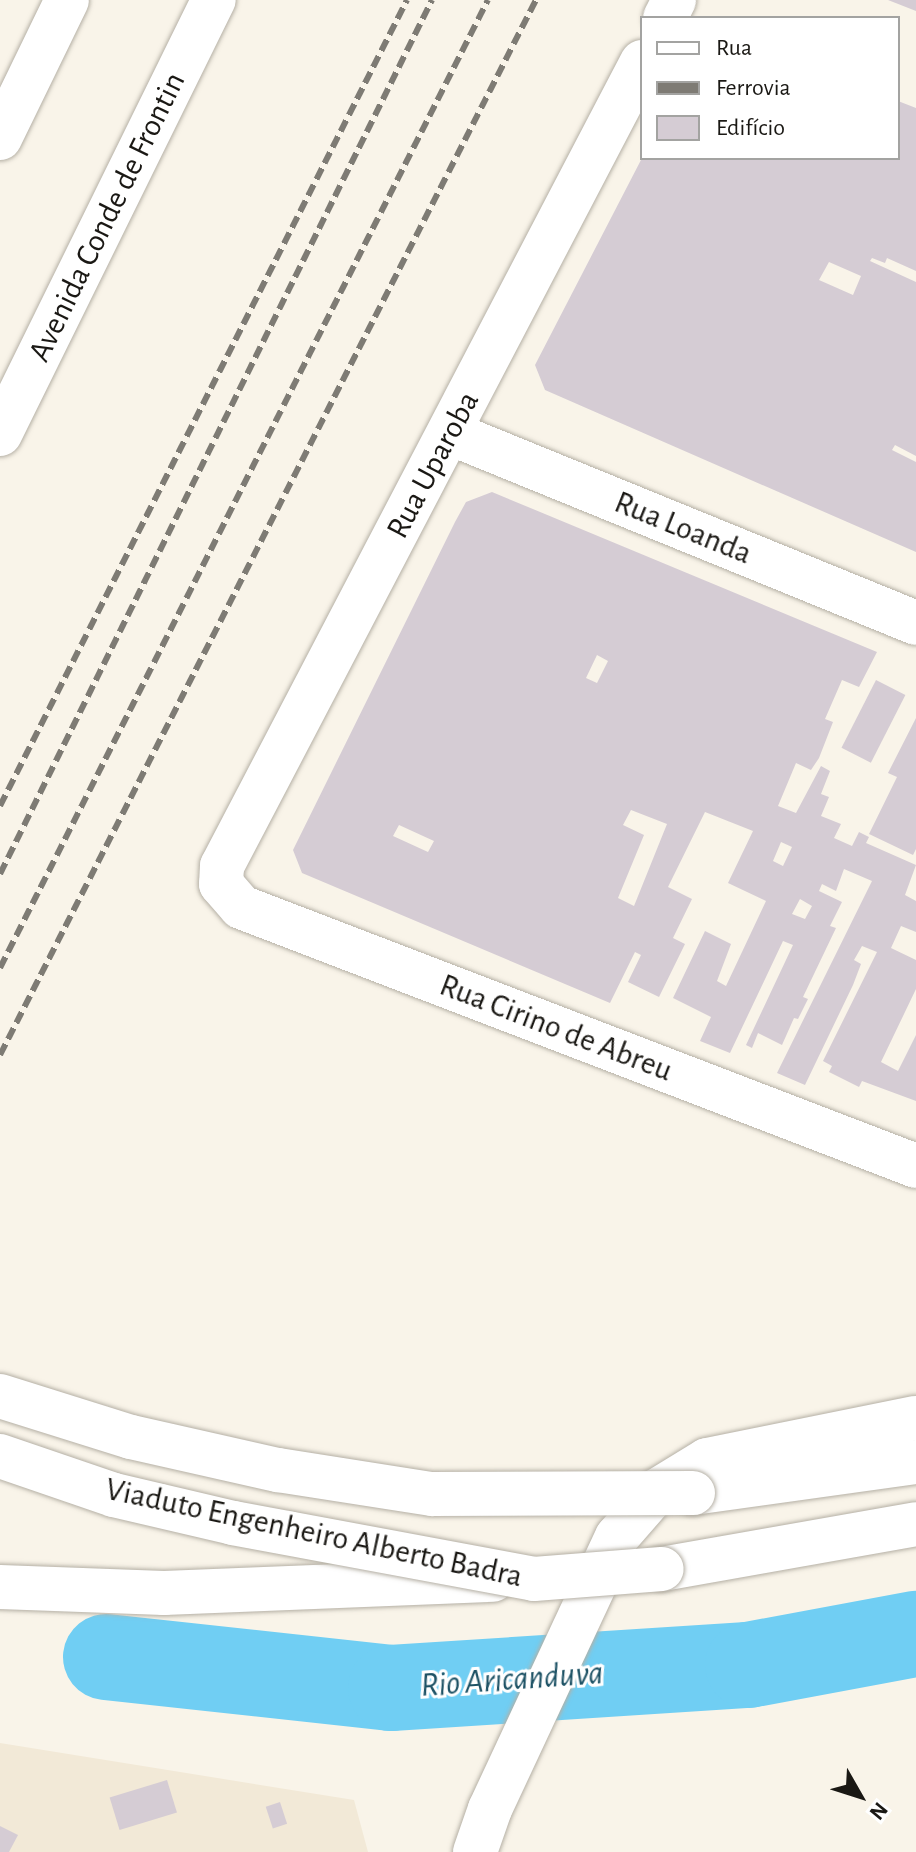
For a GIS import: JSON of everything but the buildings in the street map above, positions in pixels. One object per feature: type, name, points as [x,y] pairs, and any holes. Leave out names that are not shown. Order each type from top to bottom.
[{"type":"main road","points":[[0,138],[67,0]]},
{"type":"main road","name":"Avenida Conde de Frontin","points":[[0,434],[214,0]]},
{"type":"main road","name":"Rua Uparoba","points":[[222,866],[640,66]]},
{"type":"main road","name":"Rua Loanda","points":[[450,433],[916,623]]},
{"type":"main road","name":"Rua Cirino de Abreu","points":[[222,866],[221,884],[241,907],[916,1166]]},
{"type":"main road","name":"Viaduto Engenheiro Alberto Badra","points":[[0,1396],[131,1437],[278,1470],[432,1494],[662,1497],[916,1462]]},
{"type":"main road","points":[[475,1852],[490,1809],[617,1537],[658,1490],[707,1460],[916,1418]]},
{"type":"main road","name":"Viaduto Engenheiro Alberto Badra","points":[[0,1456],[114,1495],[233,1523],[534,1579],[662,1569],[916,1524]]},
{"type":"main road","points":[[0,1587],[164,1593],[534,1579]]},
{"type":"shaded area","points":[[0,1743],[354,1800],[368,1852],[0,1852]]},
{"type":"waterway","name":"Rio Aricanduva","points":[[106,1657],[391,1688],[748,1665],[916,1634]]},
{"type":"railway","points":[[0,806],[407,0]]},
{"type":"railway","points":[[0,874],[432,0]]},
{"type":"railway","points":[[0,968],[488,0]]},
{"type":"railway","points":[[0,1055],[536,0]]}]
